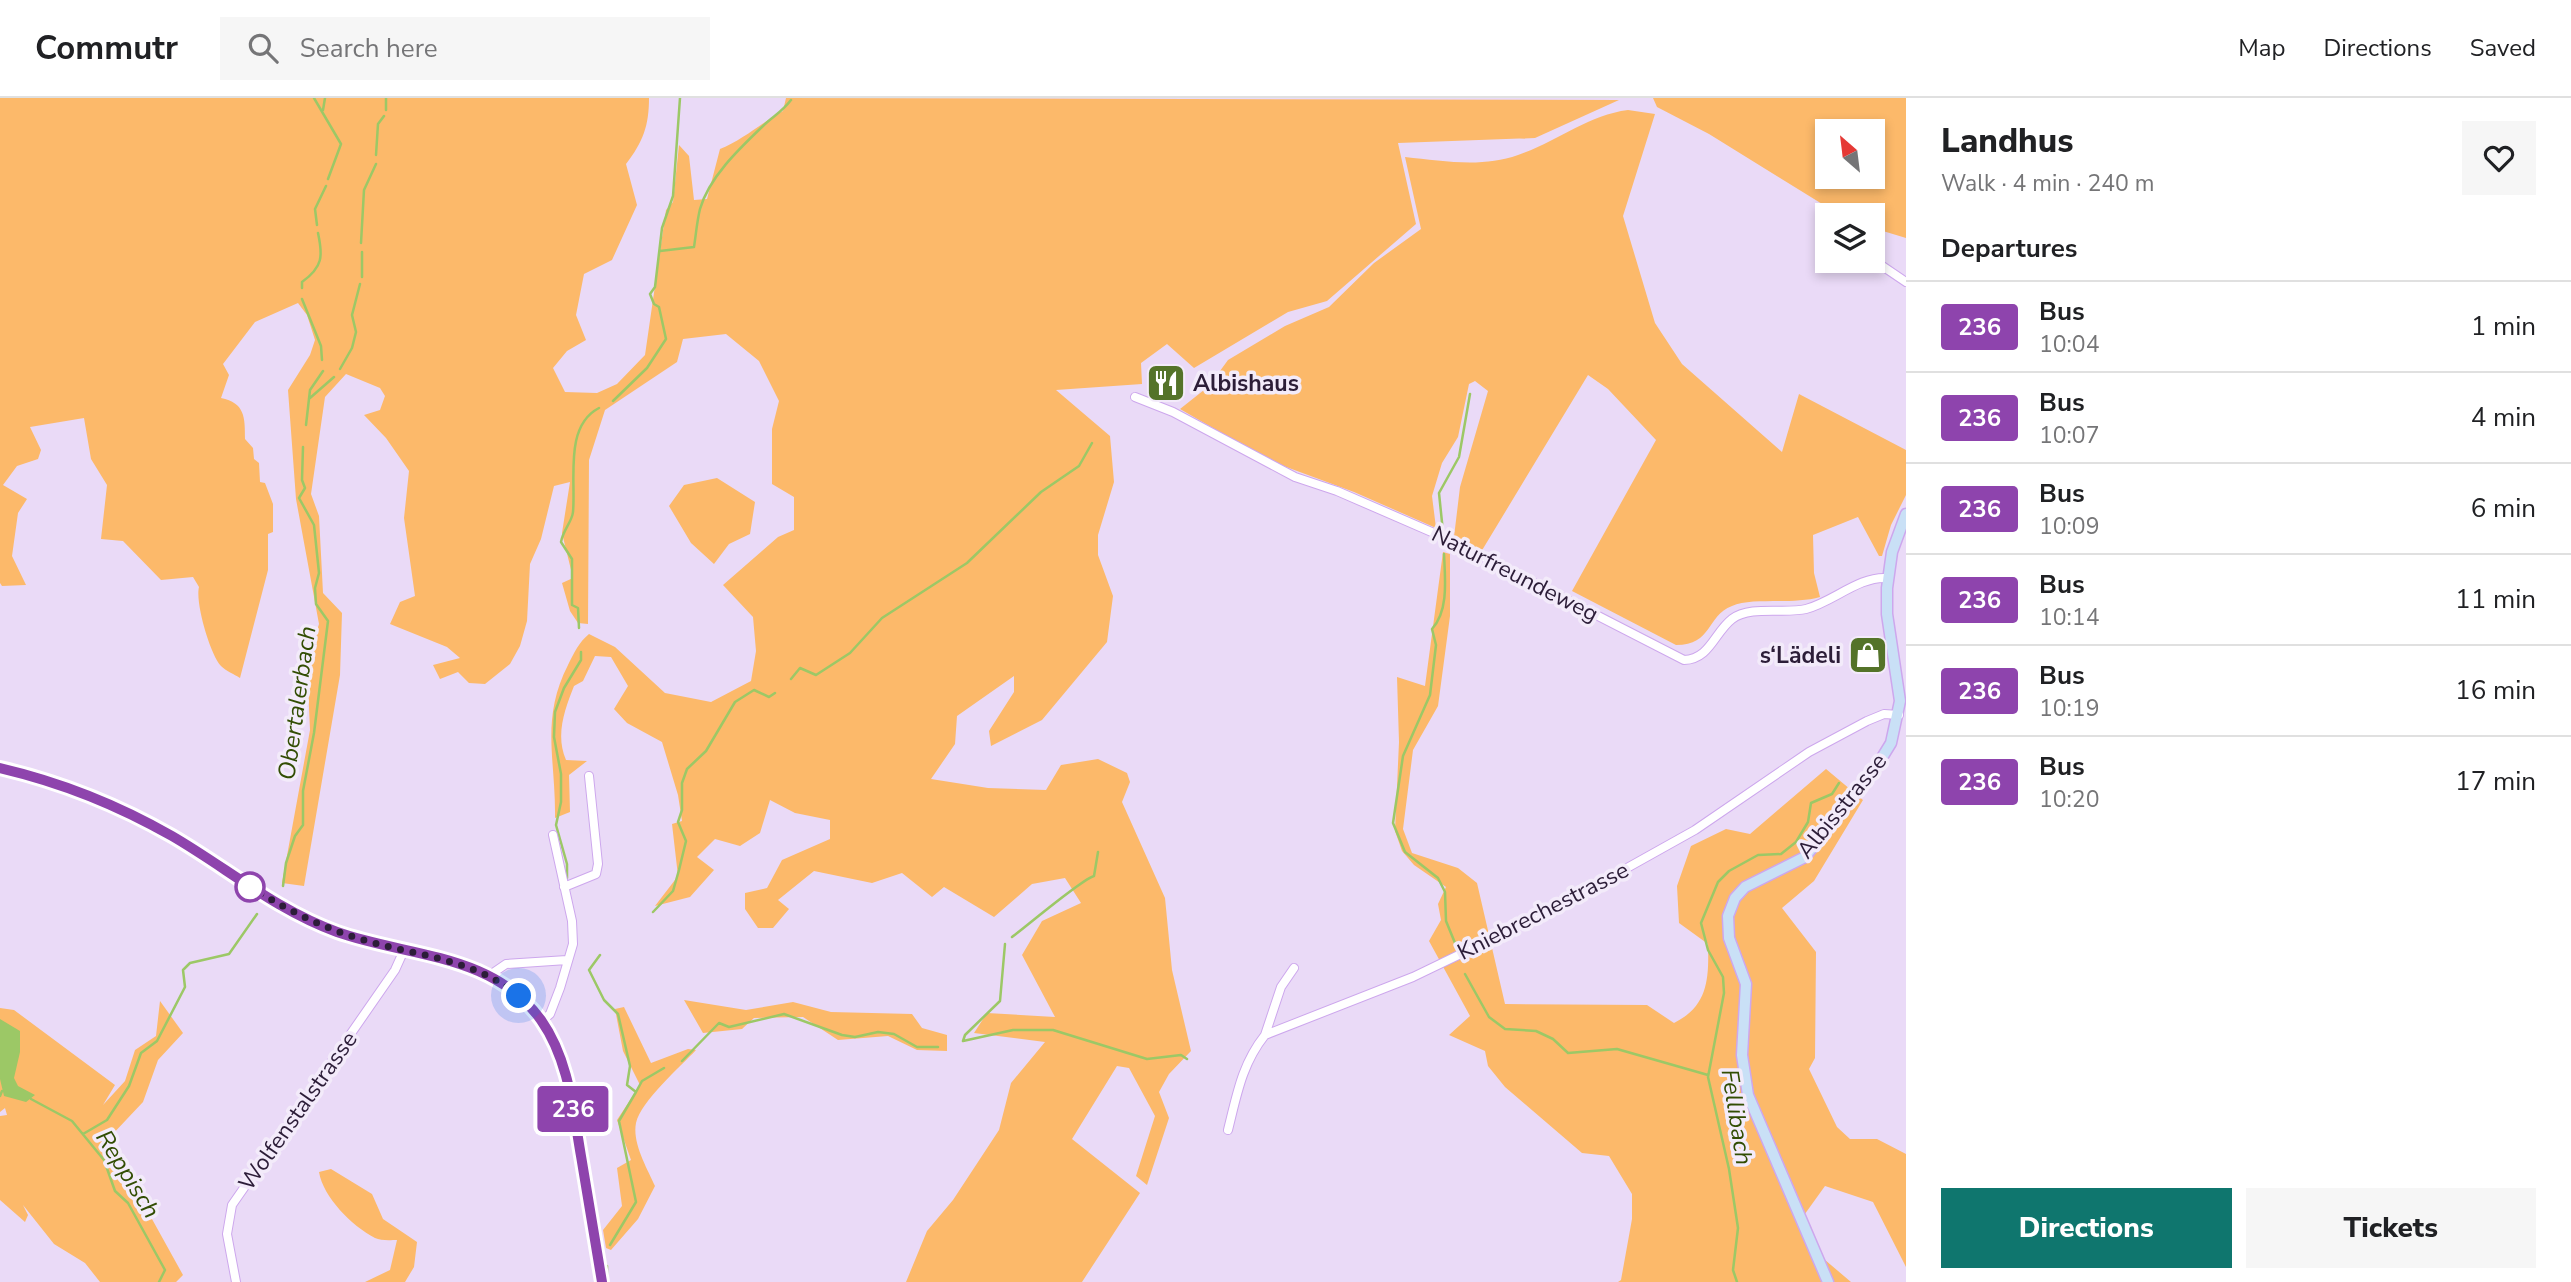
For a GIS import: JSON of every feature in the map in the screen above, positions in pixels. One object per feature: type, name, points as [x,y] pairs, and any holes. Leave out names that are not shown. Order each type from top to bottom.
[{"type":"main road","name":"Albisstrasse","points":[[1828,1282],[1748,1095],[1742,1055],[1747,1001],[1745,979],[1727,931],[1728,916],[1735,898],[1751,883],[1796,864],[1812,850],[1883,758],[1891,743],[1899,715],[1899,690],[1887,614],[1887,578],[1895,542],[1906,514]]},
{"type":"main road","points":[[0,768],[71,789],[121,809],[173,837],[225,873],[311,921],[359,939],[453,961],[490,975],[519,996],[542,1021],[558,1052],[570,1094],[602,1282]]},
{"type":"street","points":[[1885,268],[1906,282]]},
{"type":"street","name":"Naturfreundeweg","points":[[1135,397],[1173,412],[1295,477],[1337,491],[1450,540],[1684,660],[1700,657],[1727,624],[1739,614],[1807,608],[1863,584],[1887,578]]},
{"type":"street","name":"Kniebrechestrasse","points":[[1265,1035],[1413,977],[1550,911],[1695,830],[1809,752],[1867,721],[1884,715],[1899,715]]},
{"type":"street","points":[[564,887],[596,874],[598,864],[589,776]]},
{"type":"street","points":[[542,1021],[550,1014],[561,988],[573,944],[572,921],[554,835]]},
{"type":"street","name":"Wolfenstalstrasse","points":[[236,1282],[227,1234],[232,1205],[395,970],[404,950]]},
{"type":"street","points":[[490,975],[506,964],[567,960]]},
{"type":"street","points":[[1228,1130],[1240,1077],[1250,1054],[1265,1035],[1281,988],[1294,968]]},
{"type":"shaded area","points":[[0,98],[649,98],[644,133],[626,164],[637,205],[612,260],[584,274],[576,315],[586,340],[567,351],[553,368],[565,392],[597,393],[617,384],[645,355],[666,210],[673,202],[679,145],[689,156],[694,200],[707,199],[720,149],[783,111],[786,98],[1619,100],[1535,138],[1398,143],[1416,224],[1327,301],[1288,312],[1194,368],[1167,344],[1141,363],[1142,384],[1056,390],[1110,436],[1114,482],[1098,535],[1098,555],[1113,596],[1107,642],[1042,720],[991,746],[989,731],[1014,692],[1014,676],[957,716],[955,744],[931,779],[988,788],[1046,790],[1061,765],[1098,759],[1127,773],[1130,782],[1122,802],[1165,898],[1172,970],[1191,1051],[1169,1074],[1159,1092],[1169,1118],[1147,1185],[1136,1176],[1155,1116],[1129,1068],[1117,1066],[1072,1139],[1140,1193],[1082,1282],[906,1282],[927,1231],[953,1200],[999,1130],[1011,1083],[1045,1042],[974,1033],[987,1013],[1055,1017],[1022,955],[1042,921],[1081,903],[1065,878],[1032,884],[994,917],[944,887],[932,897],[902,873],[872,883],[814,871],[778,900],[789,909],[773,928],[758,928],[745,909],[745,893],[767,888],[782,860],[830,839],[830,820],[795,813],[770,800],[760,833],[740,846],[715,839],[697,857],[714,870],[690,897],[655,906],[678,876],[672,824],[682,821],[678,795],[662,742],[627,723],[614,709],[628,686],[611,657],[595,656],[583,681],[574,686],[567,704],[561,732],[566,760],[587,761],[569,775],[570,812],[555,818],[551,740],[554,704],[568,665],[589,634],[615,647],[665,693],[711,702],[751,681],[756,651],[753,617],[723,585],[778,537],[794,530],[794,497],[772,484],[772,429],[779,401],[759,361],[726,334],[683,339],[677,362],[605,410],[589,460],[588,624],[578,623],[570,611],[562,583],[573,578],[562,533],[570,482],[554,486],[541,539],[530,564],[527,621],[520,646],[510,664],[485,684],[469,683],[458,672],[440,679],[433,665],[460,658],[447,647],[390,624],[400,602],[415,596],[404,518],[409,471],[386,438],[364,415],[380,410],[385,396],[380,388],[346,374],[325,397],[311,494],[319,516],[323,593],[342,613],[340,675],[304,886],[282,883],[310,730],[307,663],[319,624],[296,499],[288,390],[310,355],[315,340],[307,315],[298,303],[255,322],[223,364],[229,375],[221,398],[235,403],[242,412],[245,439],[253,448],[254,459],[259,463],[260,482],[265,483],[273,504],[273,532],[268,534],[268,570],[240,678],[221,666],[212,651],[201,615],[199,587],[193,577],[161,580],[123,541],[101,539],[107,485],[91,459],[84,418],[30,427],[41,450],[38,459],[17,466],[3,485],[27,499],[18,513],[12,556],[26,585],[2,586]]},
{"type":"shaded area","points":[[1653,98],[1906,98],[1906,238],[1885,232],[1885,203],[1821,203],[1709,134],[1657,107]]},
{"type":"shaded area","points":[[1628,110],[1655,114],[1623,216],[1655,323],[1682,364],[1782,452],[1799,394],[1906,450],[1906,495],[1891,525],[1882,556],[1879,556],[1858,517],[1813,535],[1814,573],[1820,597],[1798,601],[1740,603],[1717,616],[1697,640],[1676,645],[1572,591],[1656,440],[1608,389],[1588,375],[1481,552],[1454,537],[1460,487],[1488,391],[1475,381],[1469,384],[1458,437],[1442,463],[1432,496],[1436,528],[1354,492],[1270,461],[1180,409],[1209,386],[1228,360],[1285,326],[1329,307],[1374,263],[1421,229],[1405,157],[1462,162],[1504,159],[1532,150],[1599,117]]},
{"type":"shaded area","points":[[717,478],[755,502],[750,534],[729,544],[714,564],[691,543],[669,506],[684,485]]},
{"type":"shaded area","points":[[1443,552],[1450,554],[1450,616],[1438,706],[1413,750],[1403,829],[1412,853],[1458,868],[1477,883],[1505,1004],[1647,1005],[1674,1023],[1694,1008],[1707,980],[1708,944],[1679,923],[1677,886],[1691,846],[1726,829],[1750,834],[1826,769],[1863,800],[1814,881],[1782,908],[1816,952],[1815,1058],[1809,1069],[1837,1127],[1850,1139],[1877,1139],[1906,1154],[1906,1267],[1873,1202],[1825,1186],[1802,1218],[1818,1254],[1851,1282],[1618,1282],[1621,1280],[1632,1219],[1632,1194],[1609,1156],[1582,1153],[1505,1087],[1488,1066],[1485,1051],[1449,1035],[1470,1016],[1429,941],[1441,920],[1438,904],[1446,887],[1414,865],[1402,851],[1395,831],[1399,742],[1397,677],[1425,686]]},
{"type":"shaded area","points":[[684,1000],[746,1010],[793,1002],[831,1012],[912,1014],[922,1028],[947,1035],[947,1051],[917,1050],[888,1036],[838,1040],[803,1017],[754,1018],[742,1029],[703,1033]]},
{"type":"shaded area","points":[[160,1001],[183,1033],[158,1060],[143,1102],[110,1137],[110,1156],[117,1176],[133,1201],[142,1201],[183,1275],[176,1282],[100,1282],[85,1263],[54,1244],[23,1205],[28,1215],[25,1222],[0,1200],[0,1116],[7,1115],[5,1108],[0,1112],[0,1008],[14,1010],[115,1085],[103,1105],[125,1081],[135,1050],[156,1036]]},
{"type":"shaded area","points":[[624,1007],[651,1063],[688,1049],[696,1050],[653,1095],[639,1114],[636,1139],[655,1186],[638,1219],[611,1250],[606,1248],[603,1230],[622,1206],[617,1168],[631,1160],[617,1120],[640,1085],[623,1051],[615,1009]]},
{"type":"shaded area","points":[[0,1019],[20,1031],[20,1052],[14,1078],[18,1086],[35,1095],[26,1102],[4,1096],[0,1079]]},
{"type":"shaded area","points":[[331,1169],[372,1194],[383,1219],[417,1242],[414,1267],[405,1282],[365,1282],[390,1270],[397,1240],[375,1238],[340,1210],[326,1191],[319,1172]]},
{"type":"waterway","points":[[314,98],[341,144],[328,179]]},
{"type":"waterway","points":[[323,110],[325,98]]},
{"type":"waterway","points":[[386,98],[386,110]]},
{"type":"waterway","points":[[613,401],[647,368],[666,339],[659,307],[654,304],[650,294],[655,287],[662,228],[673,196],[680,98]]},
{"type":"waterway","points":[[660,251],[694,247],[700,209],[710,186],[735,153],[791,100]]},
{"type":"waterway","points":[[376,155],[378,124],[384,116]]},
{"type":"waterway","points":[[361,243],[364,190],[376,164]]},
{"type":"waterway","points":[[317,225],[315,209],[326,186]]},
{"type":"waterway","points":[[302,288],[302,282],[314,271],[320,260],[318,233]]},
{"type":"waterway","points":[[362,252],[362,277]]},
{"type":"waterway","points":[[340,369],[352,348],[356,332],[352,315],[360,284]]},
{"type":"waterway","points":[[302,299],[321,346],[322,360]]},
{"type":"waterway","points":[[306,425],[310,390],[323,371]]},
{"type":"waterway","points":[[310,398],[334,377]]},
{"type":"waterway","points":[[1443,532],[1439,493],[1459,457],[1470,394]]},
{"type":"waterway","points":[[579,628],[578,608],[572,605],[572,559],[561,542],[573,512],[576,440],[588,416],[599,408]]},
{"type":"waterway","points":[[791,679],[800,668],[816,675],[850,653],[882,618],[967,563],[1041,492],[1079,466],[1092,443]]},
{"type":"waterway","name":"Obertalerbach","points":[[283,886],[286,863],[295,836],[303,825],[303,791],[314,733],[328,621],[316,604],[315,588],[319,573],[314,525],[299,498],[305,488],[302,480],[303,447]]},
{"type":"waterway","points":[[1444,554],[1445,594],[1441,613],[1432,629],[1436,645],[1430,695],[1403,756],[1393,823],[1405,852],[1438,878],[1445,892],[1446,921],[1455,943]]},
{"type":"waterway","points":[[567,878],[567,864],[556,825],[561,802],[561,774],[554,737],[555,712],[564,688],[581,660],[581,652]]},
{"type":"waterway","points":[[653,912],[673,891],[686,841],[678,822],[682,810],[682,783],[687,769],[706,751],[735,702],[754,690],[769,697],[775,693]]},
{"type":"waterway","name":"Fellibach","points":[[1737,1282],[1733,1270],[1738,1228],[1729,1169],[1708,1077],[1724,993],[1723,977],[1708,950],[1701,923],[1718,882],[1729,871],[1758,855],[1781,854],[1796,842],[1808,822],[1811,803],[1832,794],[1839,783]]},
{"type":"waterway","points":[[1012,937],[1094,876],[1098,852]]},
{"type":"waterway","name":"Obertalerbach","points":[[83,1134],[107,1120],[129,1086],[141,1053],[157,1041],[185,987],[183,970],[190,963],[229,954],[257,914]]},
{"type":"waterway","points":[[963,1041],[965,1035],[1000,1001],[1005,944]]},
{"type":"waterway","points":[[600,955],[589,970],[604,1000],[618,1014],[630,1066],[627,1085],[636,1092],[619,1121],[636,1202],[610,1245]]},
{"type":"waterway","points":[[1465,974],[1489,1017],[1505,1029],[1536,1031],[1553,1039],[1568,1053],[1617,1049],[1708,1075]]},
{"type":"waterway","points":[[682,1061],[719,1023],[729,1027],[784,1014],[842,1035],[855,1037],[878,1032],[894,1034],[917,1047],[938,1047]]},
{"type":"waterway","points":[[963,1041],[1013,1030],[1053,1030],[1147,1059],[1181,1055],[1187,1059]]},
{"type":"waterway","points":[[636,1092],[642,1081],[664,1068]]},
{"type":"waterway","points":[[0,1096],[2,1091]]},
{"type":"waterway","name":"Reppisch","points":[[31,1099],[72,1121],[104,1160],[115,1191],[128,1203],[165,1270],[159,1282]]},
{"type":"waterway","points":[[607,1266],[607,1276]]},
{"type":"bus line","name":"236","points":[[0,768],[71,789],[121,809],[199,853],[225,873],[311,921],[359,939],[453,961],[490,975],[519,996],[542,1021],[565,1072],[602,1282]]},
{"type":"place","name":"Albishaus","points":[[1166,383]]},
{"type":"place","name":"s‘Lädeli","points":[[1868,655]]},
{"type":"route","points":[[250,887],[311,921],[335,931],[385,946],[453,961],[490,975],[519,996]]}]
